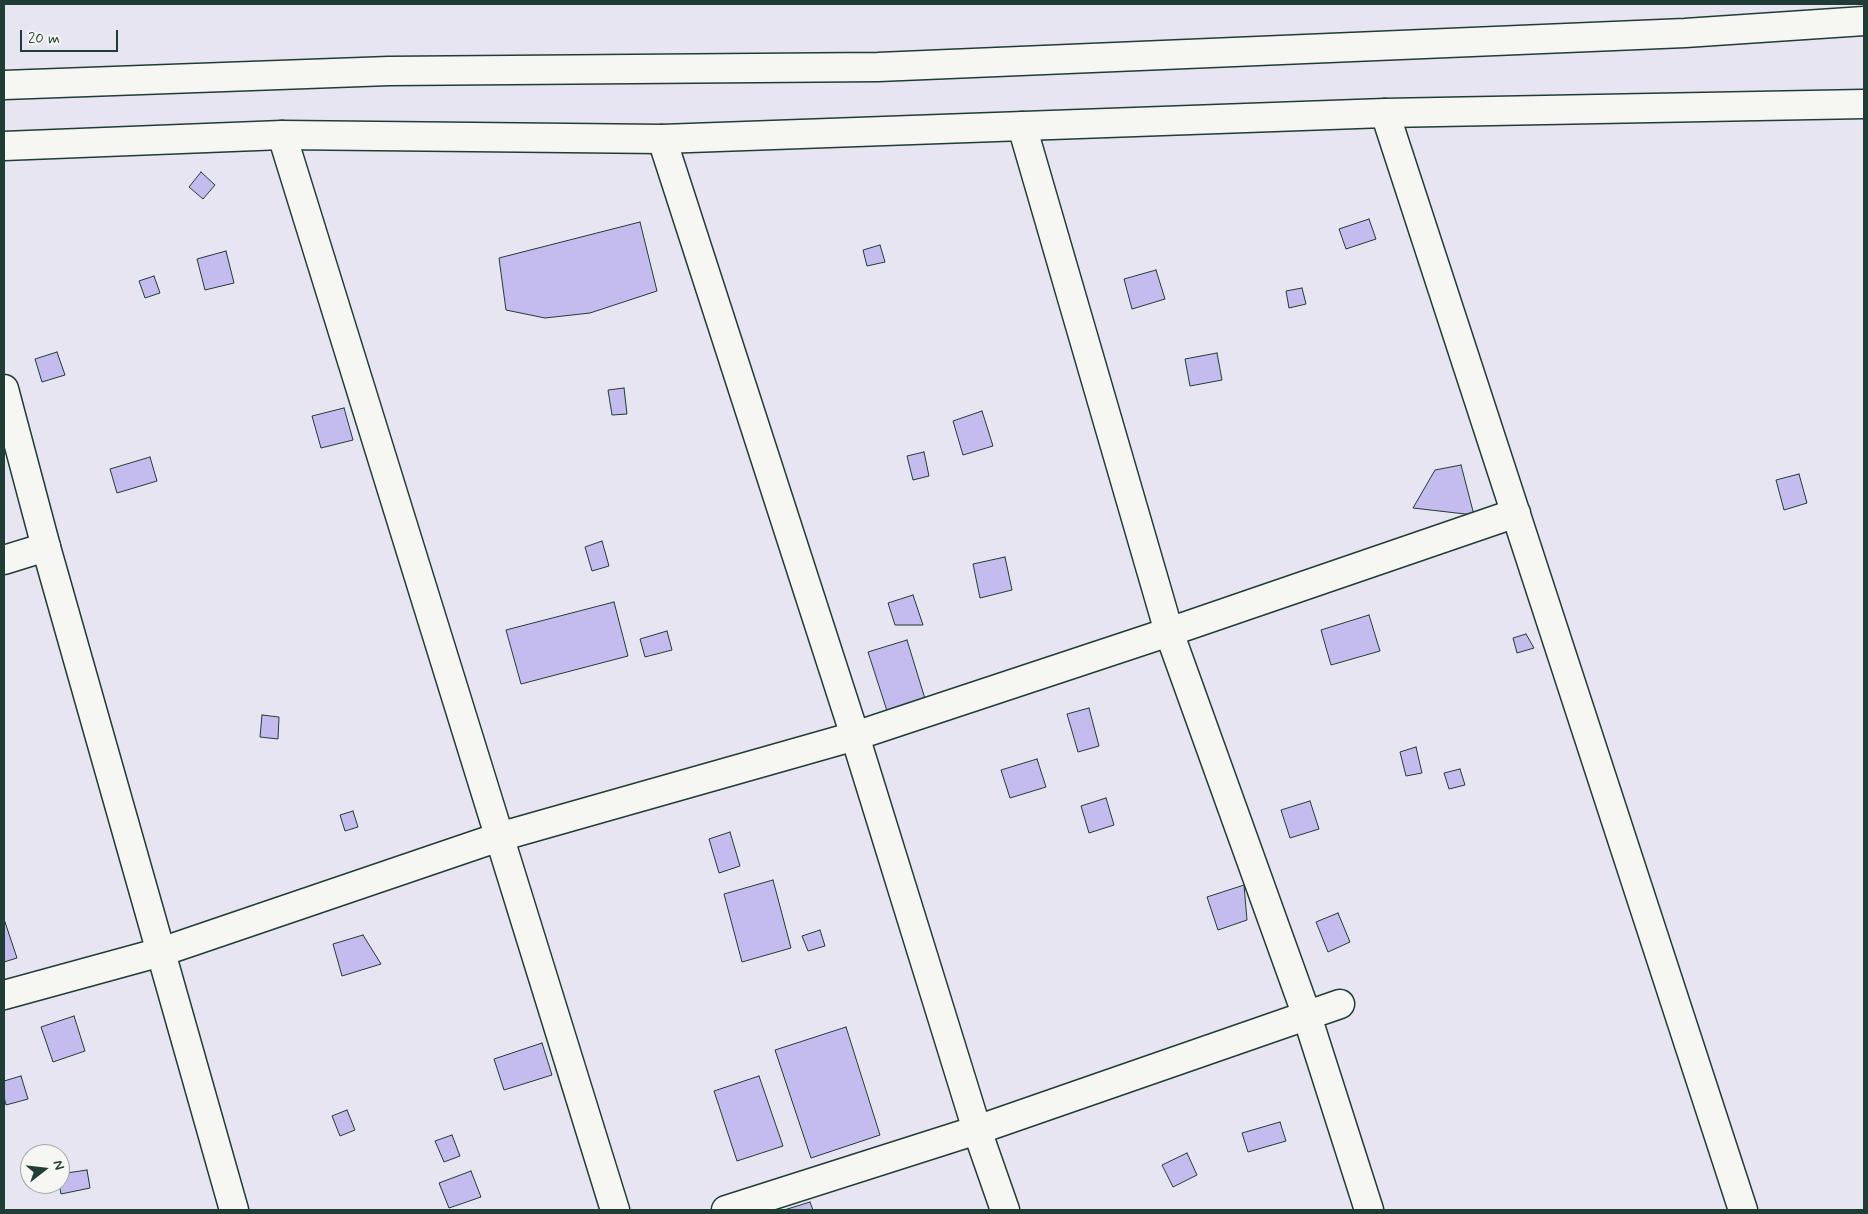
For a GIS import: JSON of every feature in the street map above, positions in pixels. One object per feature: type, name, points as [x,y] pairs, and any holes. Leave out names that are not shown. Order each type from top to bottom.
[{"type":"main road","points":[[4,85],[389,71],[878,67],[1685,34],[1864,21]]},
{"type":"main road","points":[[4,146],[282,135],[662,139],[1385,114],[1864,104]]},
{"type":"main road","points":[[1385,114],[1743,1210]]},
{"type":"main road","points":[[1022,126],[1170,632],[1307,1016],[1369,1210]]},
{"type":"main road","points":[[282,135],[615,1210]]},
{"type":"main road","points":[[662,139],[855,736],[977,1130],[1005,1210]]},
{"type":"main road","points":[[4,389],[46,547],[234,1210]]},
{"type":"main road","points":[[4,995],[161,952],[499,837],[855,736],[1170,632],[1516,513]]},
{"type":"main road","points":[[4,560],[46,547]]},
{"type":"main road","points":[[726,1210],[977,1130],[1340,1004]]},
{"type":"building","points":[[201,172],[215,185],[203,199],[189,187]]},
{"type":"building","points":[[1369,219],[1376,239],[1346,249],[1339,229]]},
{"type":"building","points":[[640,222],[657,291],[590,313],[545,318],[506,310],[499,258]]},
{"type":"building","points":[[880,245],[885,262],[867,266],[863,250]]},
{"type":"building","points":[[226,251],[234,283],[205,290],[197,259]]},
{"type":"building","points":[[1156,270],[1165,299],[1132,309],[1124,279]]},
{"type":"building","points":[[154,276],[160,293],[145,298],[139,281]]},
{"type":"building","points":[[1302,288],[1306,304],[1289,308],[1286,291]]},
{"type":"building","points":[[57,352],[65,375],[42,382],[35,359]]},
{"type":"building","points":[[1217,353],[1222,380],[1190,386],[1185,359]]},
{"type":"building","points":[[624,388],[627,414],[612,415],[608,390]]},
{"type":"building","points":[[344,408],[353,440],[321,448],[312,416]]},
{"type":"building","points":[[982,411],[993,446],[963,455],[953,421]]},
{"type":"building","points":[[924,452],[929,476],[913,480],[907,456]]},
{"type":"building","points":[[150,457],[157,481],[117,493],[110,469]]},
{"type":"building","points":[[1461,465],[1474,515],[1413,508],[1435,470]]},
{"type":"building","points":[[1799,474],[1807,503],[1784,510],[1776,480]]},
{"type":"building","points":[[602,541],[609,566],[592,571],[585,547]]},
{"type":"building","points":[[1005,557],[1012,590],[980,598],[973,564]]},
{"type":"building","points":[[913,595],[923,625],[895,625],[888,603]]},
{"type":"building","points":[[614,602],[628,656],[521,684],[506,630]]},
{"type":"building","points":[[1369,615],[1380,651],[1331,665],[1321,630]]},
{"type":"building","points":[[667,631],[672,650],[645,657],[640,639]]},
{"type":"building","points":[[1526,634],[1534,648],[1517,653],[1513,638]]},
{"type":"building","points":[[907,640],[926,702],[888,714],[868,652]]},
{"type":"building","points":[[1089,708],[1099,746],[1078,752],[1067,714]]},
{"type":"building","points":[[262,715],[279,717],[278,739],[260,737]]},
{"type":"building","points":[[1416,747],[1422,773],[1406,776],[1400,752]]},
{"type":"building","points":[[1037,759],[1046,787],[1010,798],[1001,770]]},
{"type":"building","points":[[1460,769],[1465,785],[1449,789],[1444,773]]},
{"type":"building","points":[[1106,798],[1114,825],[1089,833],[1081,806]]},
{"type":"building","points":[[1310,801],[1319,829],[1290,838],[1281,810]]},
{"type":"building","points":[[353,811],[358,827],[345,831],[340,815]]},
{"type":"building","points":[[730,832],[740,866],[719,873],[709,839]]},
{"type":"building","points":[[773,880],[791,948],[742,962],[724,894]]},
{"type":"building","points":[[1244,885],[1247,920],[1218,930],[1207,897]]},
{"type":"building","points":[[1338,913],[1350,942],[1328,952],[1316,922]]},
{"type":"building","points":[[4,919],[17,958],[4,962]]},
{"type":"building","points":[[820,930],[825,946],[808,951],[802,936]]},
{"type":"building","points":[[363,935],[381,964],[342,976],[333,944]]},
{"type":"building","points":[[74,1016],[85,1051],[53,1062],[41,1027]]},
{"type":"building","points":[[846,1027],[880,1135],[811,1158],[775,1050]]},
{"type":"building","points":[[542,1043],[552,1075],[504,1090],[494,1059]]},
{"type":"building","points":[[21,1076],[28,1099],[6,1105],[4,1081]]},
{"type":"building","points":[[759,1076],[783,1146],[737,1161],[714,1091]]},
{"type":"building","points":[[347,1110],[355,1130],[340,1136],[332,1116]]},
{"type":"building","points":[[1280,1122],[1286,1141],[1248,1152],[1242,1133]]},
{"type":"building","points":[[452,1135],[460,1156],[444,1162],[435,1141]]},
{"type":"building","points":[[1187,1153],[1197,1175],[1173,1187],[1162,1165]]},
{"type":"building","points":[[87,1170],[90,1188],[70,1192],[70,1173]]},
{"type":"building","points":[[471,1171],[481,1197],[449,1208],[439,1183]]},
{"type":"building","points":[[810,1202],[813,1210],[784,1210]]}]
